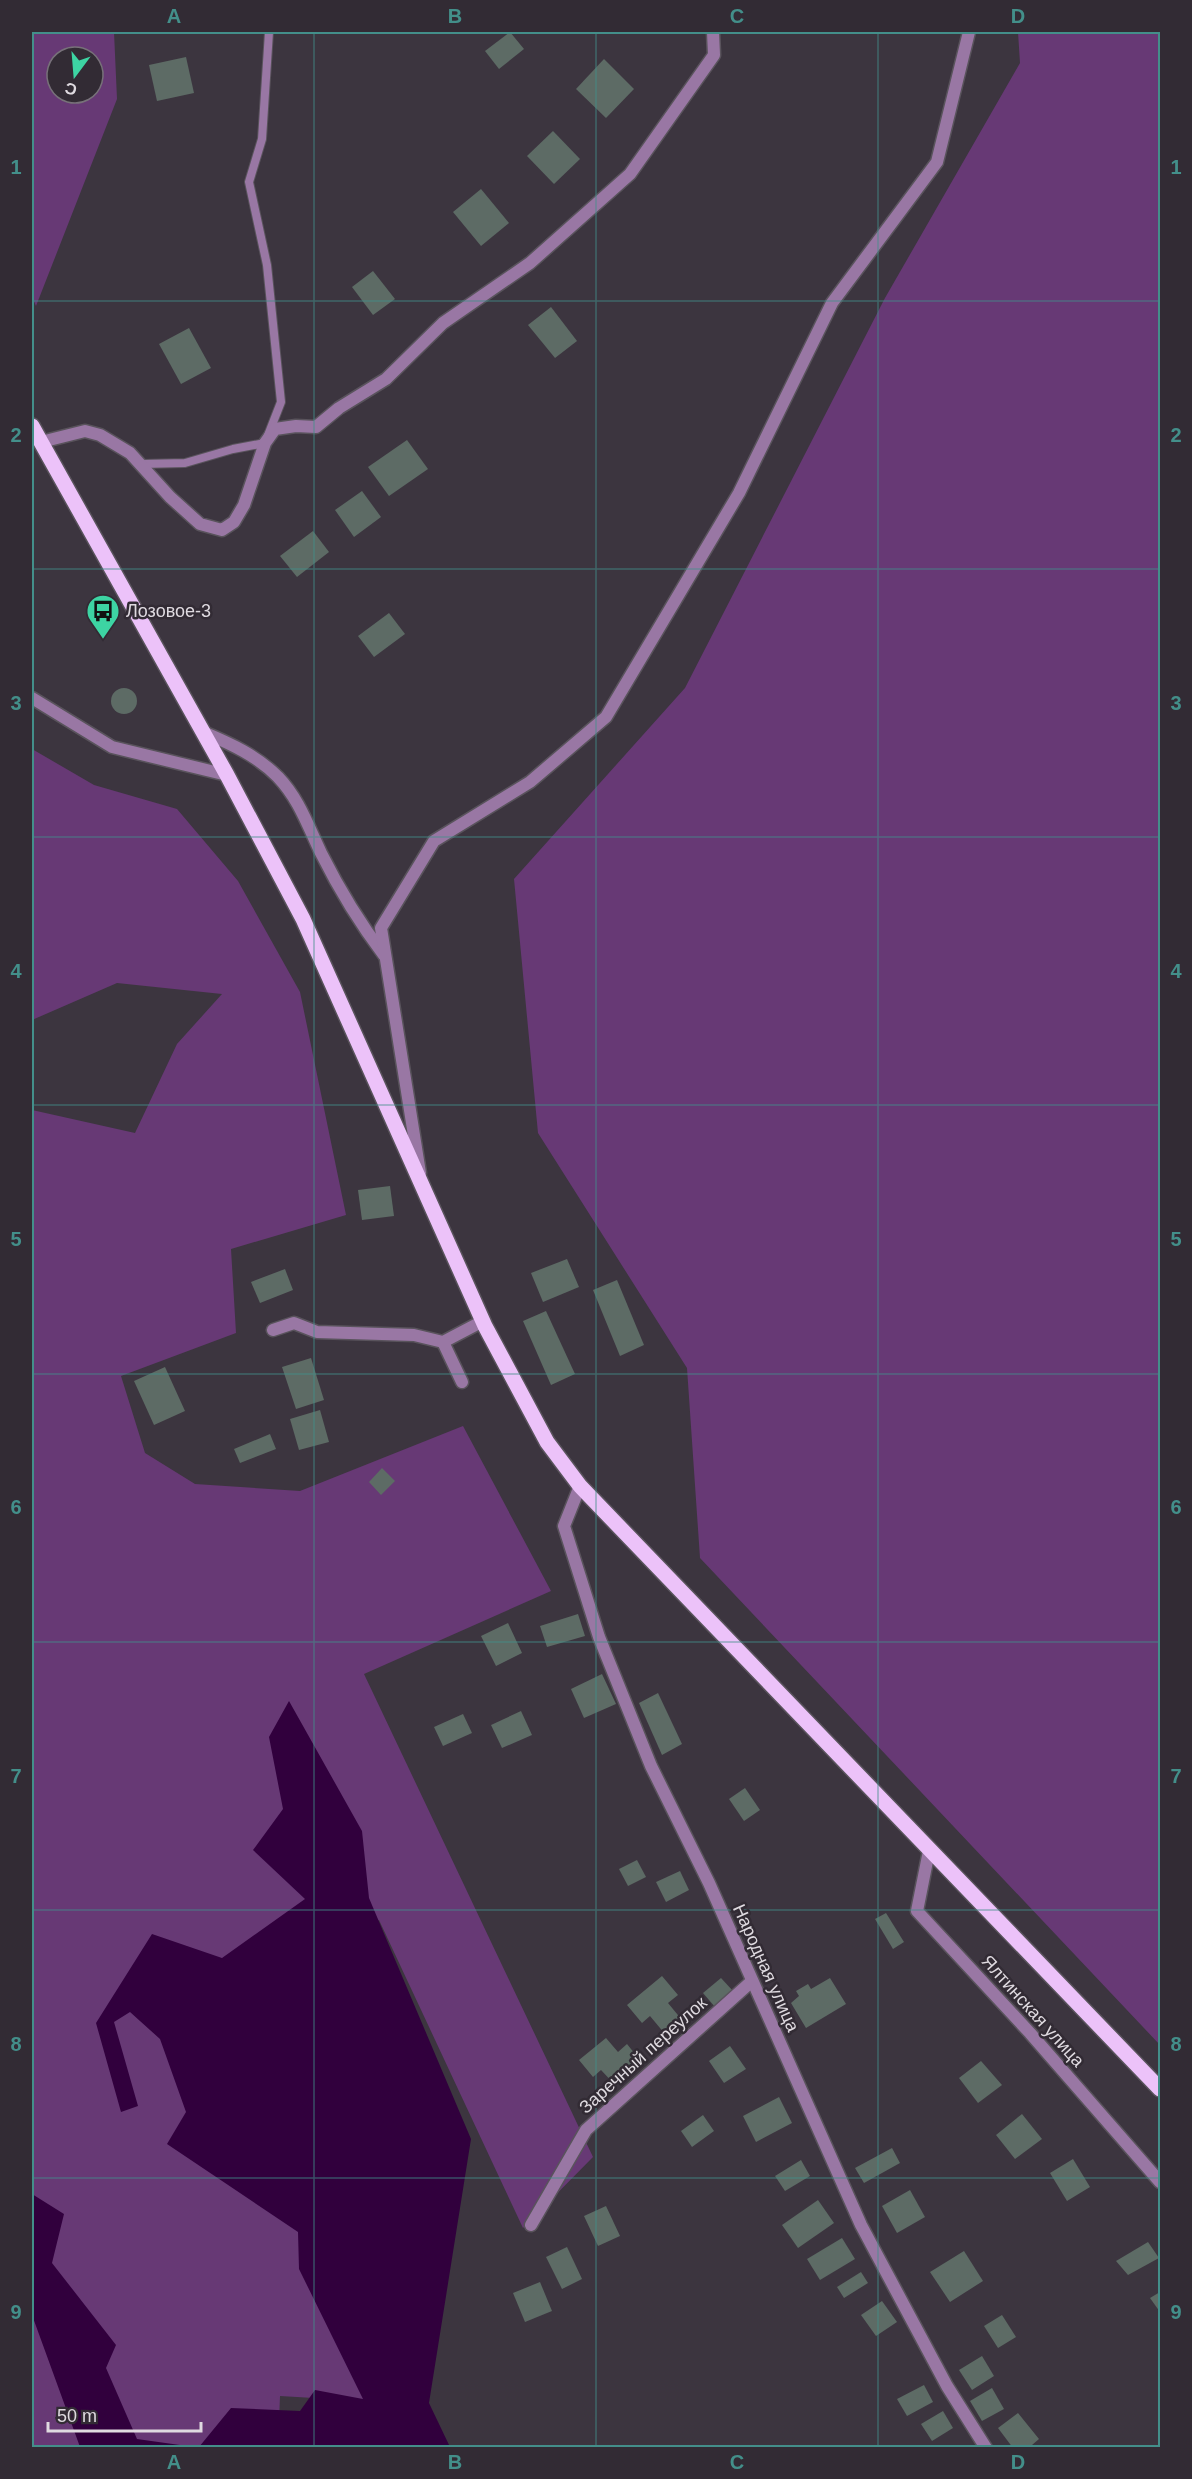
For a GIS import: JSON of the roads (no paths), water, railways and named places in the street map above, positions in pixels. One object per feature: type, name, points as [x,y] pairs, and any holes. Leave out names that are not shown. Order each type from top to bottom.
[{"type":"main road","points":[[32,426],[227,775],[303,920],[483,1321],[547,1442],[580,1486],[929,1851],[1161,2089]]},
{"type":"street","points":[[41,442],[85,431],[110,441],[130,453],[170,497],[200,524],[222,530],[234,522],[244,505],[265,443],[275,429],[296,426],[316,427],[339,408],[386,379],[443,324],[530,263],[630,174],[714,55],[713,32]]},
{"type":"street","points":[[422,1186],[381,928],[434,841],[530,782],[606,717],[739,493],[832,303],[937,162],[969,32]]},
{"type":"street","points":[[32,698],[112,747],[227,775]]},
{"type":"street","points":[[203,732],[247,752],[278,778],[299,804],[355,917],[385,956]]},
{"type":"street","points":[[273,1330],[294,1323],[317,1332],[414,1335],[443,1342],[483,1321]]},
{"type":"street","points":[[443,1342],[462,1382]]},
{"type":"street","name":"Народная улица","points":[[580,1486],[564,1526],[599,1637],[651,1766],[709,1883],[861,2225],[947,2386],[986,2448]]},
{"type":"street","name":"Ялтинская улица","points":[[929,1851],[917,1911],[1030,2033],[1161,2182]]},
{"type":"street","name":"Заречный переулок","points":[[531,2225],[586,2130],[752,1982]]},
{"type":"lane","points":[[141,464],[185,463],[232,449],[265,443],[281,402],[267,265],[249,182],[262,139],[269,32]]},
{"type":"place","name":"Лозовое-3","points":[[103,640]]}]
